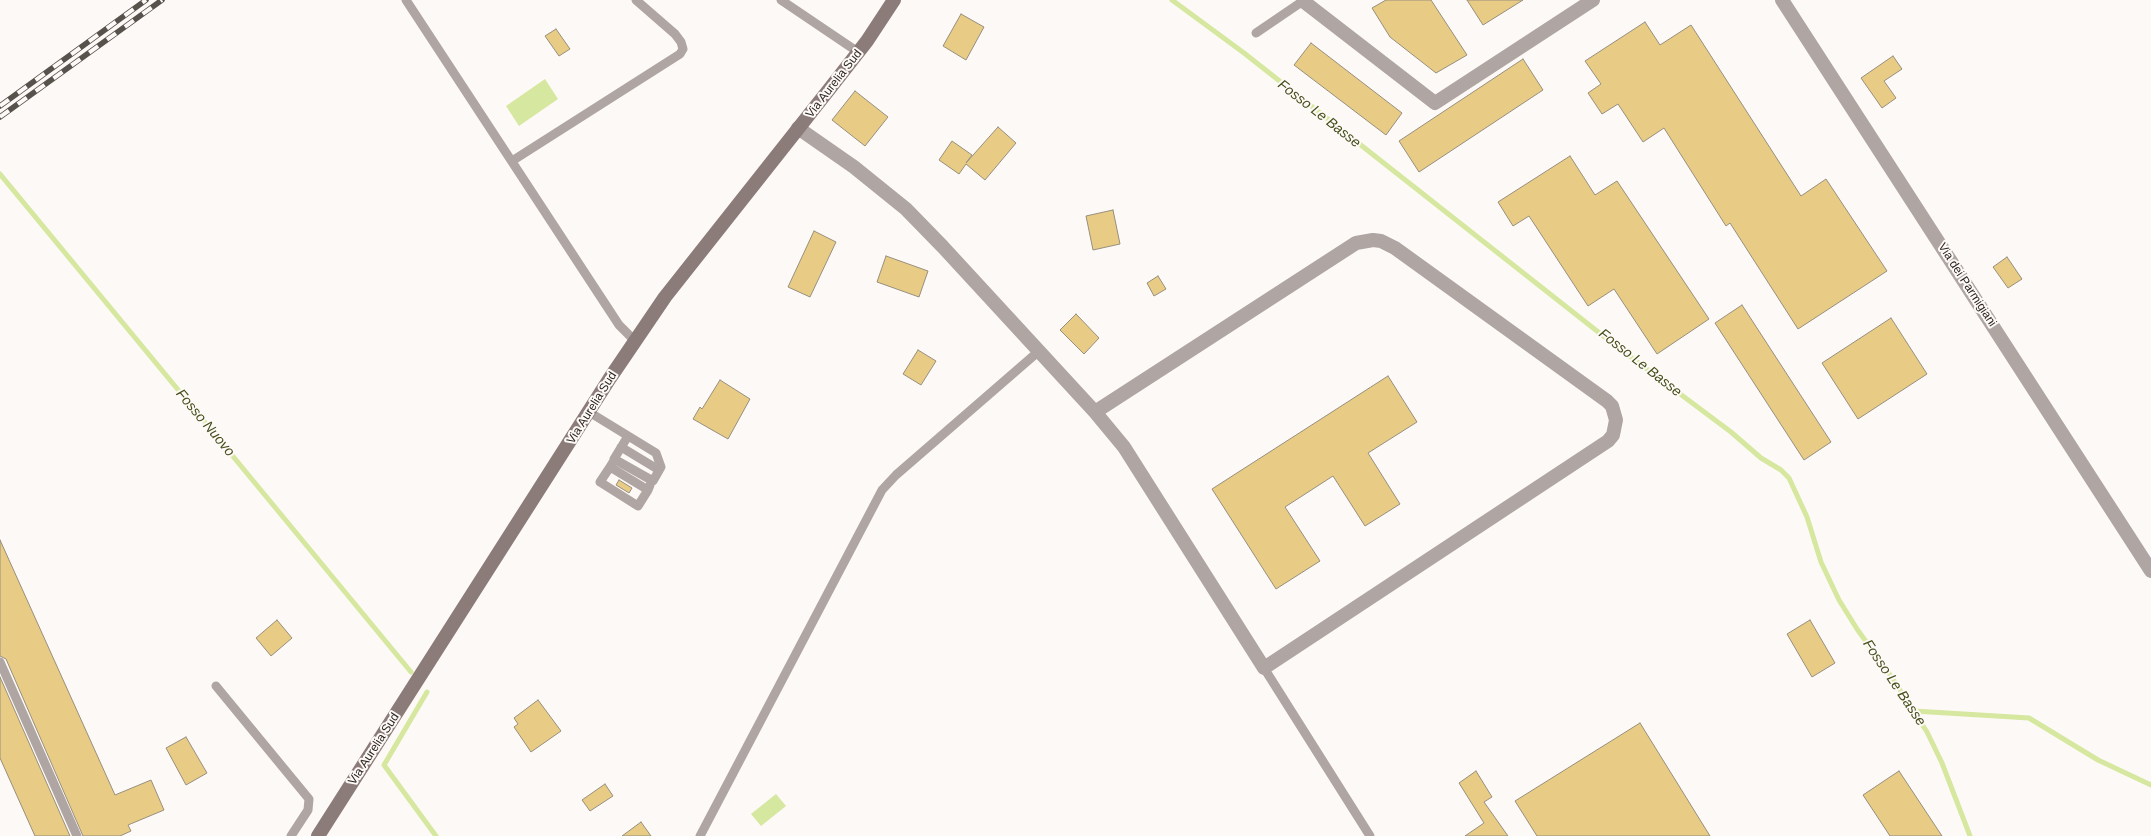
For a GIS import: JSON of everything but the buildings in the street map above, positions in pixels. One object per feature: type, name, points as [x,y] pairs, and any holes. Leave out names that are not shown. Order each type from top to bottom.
[{"type":"main road","name":"Via Aurelia Sud","points":[[318,836],[589,412],[665,297],[858,52],[894,0]]},
{"type":"street","points":[[1304,1],[1435,103],[1593,0]]},
{"type":"street","name":"Via dei Parmigiani","points":[[1782,0],[2151,571]]},
{"type":"street","points":[[798,128],[854,168],[906,209],[1095,412],[1124,447],[1264,668],[1608,440],[1616,428],[1612,406],[1395,248],[1373,240],[1356,243],[1095,412]]},
{"type":"lane","points":[[512,161],[680,54],[682,49],[681,42],[675,34],[636,0]]},
{"type":"lane","points":[[781,0],[858,52]]},
{"type":"lane","points":[[409,1],[619,325],[635,341]]},
{"type":"lane","points":[[1256,33],[1304,1]]},
{"type":"lane","points":[[700,836],[882,490],[896,475],[1039,351]]},
{"type":"lane","points":[[589,412],[656,453],[660,459],[659,470],[638,506],[600,482],[628,436]]},
{"type":"lane","points":[[621,447],[659,470]]},
{"type":"lane","points":[[612,463],[653,481]]},
{"type":"lane","points":[[612,463],[648,490]]},
{"type":"lane","points":[[0,662],[77,836]]},
{"type":"lane","points":[[1264,668],[1370,836]]},
{"type":"lane","points":[[216,686],[309,799],[308,810],[291,836]]},
{"type":"shaded area","points":[[545,79],[558,99],[519,126],[506,106]]},
{"type":"shaded area","points":[[776,794],[786,806],[761,826],[751,814]]},
{"type":"waterway","name":"Fosso Le Basse","points":[[1172,0],[1244,53],[1616,346],[1731,432],[1761,458],[1781,470],[1789,478],[1807,517],[1821,562],[1839,600],[1927,732],[1942,763],[1970,836]]},
{"type":"waterway","name":"Fosso Nuovo","points":[[0,174],[411,672]]},
{"type":"waterway","points":[[427,692],[384,765],[436,836]]},
{"type":"waterway","points":[[1914,711],[2029,718],[2098,760],[2151,785]]},
{"type":"railway","points":[[0,106],[146,0]]},
{"type":"railway","points":[[0,117],[162,0]]}]
